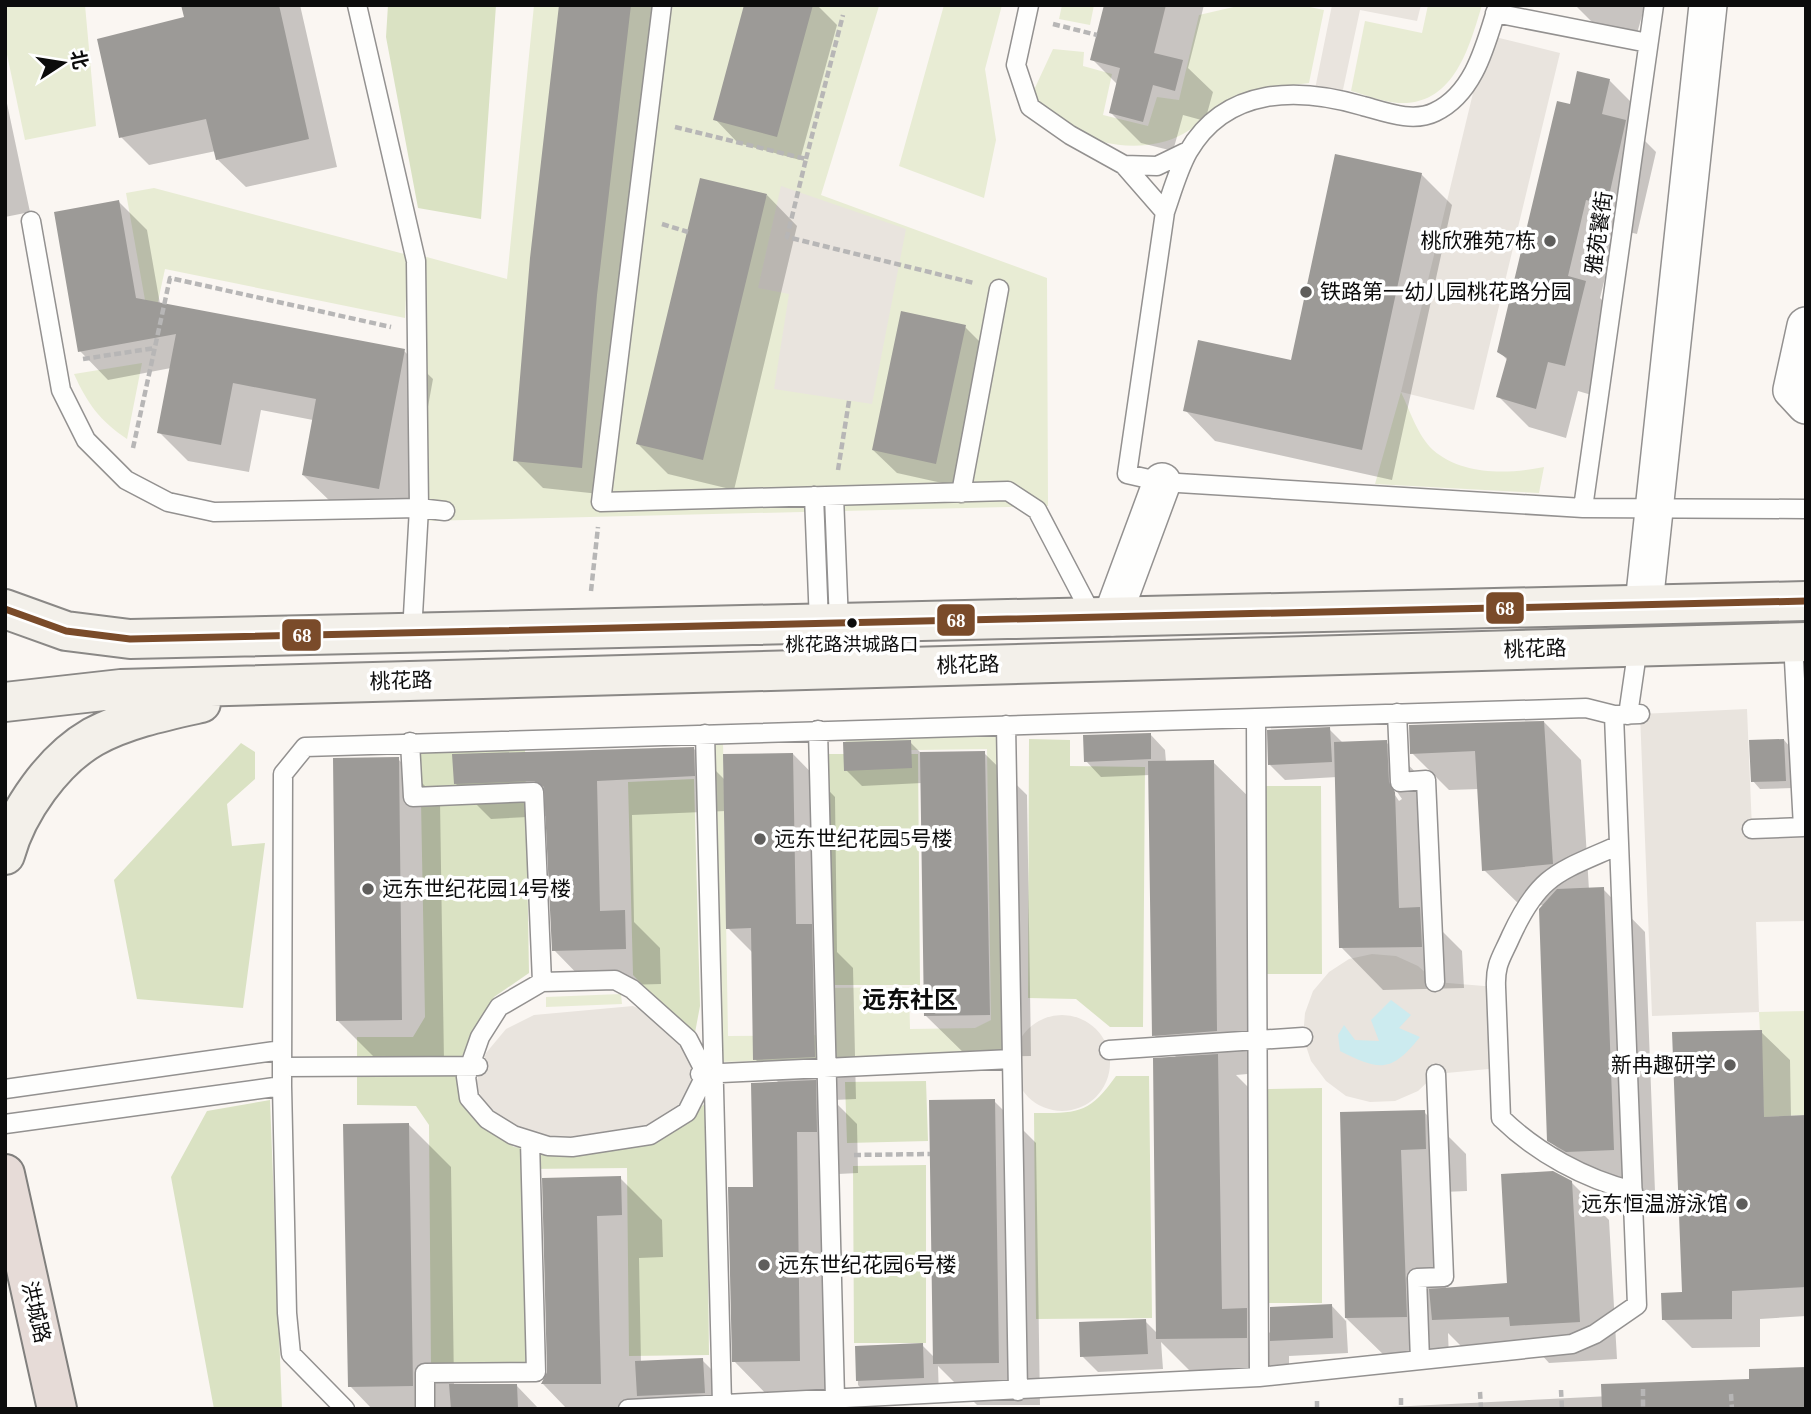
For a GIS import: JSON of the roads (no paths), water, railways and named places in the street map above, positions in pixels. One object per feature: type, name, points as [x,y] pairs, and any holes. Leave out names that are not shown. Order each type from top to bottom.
[{"type":"highway","name":"洪城路","points":[[5,1174],[57,1409]]},
{"type":"main road","name":"桃花路","points":[[5,609],[66,631],[130,639],[1806,601]]},
{"type":"main road","name":"桃花路","points":[[5,702],[121,689],[1799,642]]},
{"type":"main road","points":[[5,855],[10,837],[43,779],[92,738],[150,715],[276,684]]},
{"type":"street","points":[[1644,604],[1708,5]]},
{"type":"street","points":[[1806,326],[1792,390],[1806,405]]},
{"type":"street","points":[[1102,617],[1162,482]]},
{"type":"lane","points":[[357,5],[416,261],[419,508],[412,633]]},
{"type":"lane","points":[[662,5],[601,502],[1008,491],[1037,510],[1102,617]]},
{"type":"lane","name":"雅苑饕街","points":[[1583,508],[1654,5]]},
{"type":"lane","points":[[1648,43],[1496,9],[1479,65],[1462,92],[1435,113],[1402,117],[1314,94],[1286,93],[1254,100],[1219,116],[1188,151],[1165,212],[1127,474],[1162,482],[1583,508],[1806,509]]},
{"type":"lane","points":[[1028,11],[1016,65],[1030,107],[1070,135],[1124,165],[1165,212]]},
{"type":"lane","points":[[1124,165],[1157,166],[1188,151]]},
{"type":"lane","points":[[31,221],[61,390],[86,440],[126,481],[168,502],[214,512],[419,508],[445,510]]},
{"type":"lane","points":[[961,493],[999,289]]},
{"type":"lane","points":[[829,623],[834,495]]},
{"type":"lane","points":[[814,496],[829,623]]},
{"type":"lane","points":[[1752,829],[1805,829],[1799,642]]},
{"type":"lane","points":[[628,1409],[1259,1377],[1572,1344],[1594,1334],[1637,1305],[1619,845],[1628,715],[1638,646]]},
{"type":"lane","points":[[345,1409],[291,1354],[287,1313],[282,1086],[283,774],[305,747],[1586,708],[1628,715]]},
{"type":"lane","points":[[1397,713],[1400,782],[1426,780],[1436,982]]},
{"type":"lane","points":[[1256,718],[1259,1377]]},
{"type":"lane","points":[[1006,725],[1018,1391]]},
{"type":"lane","points":[[818,730],[835,1398]]},
{"type":"lane","points":[[705,734],[706,1074],[722,1404]]},
{"type":"lane","points":[[410,742],[413,797],[534,792],[542,982]]},
{"type":"lane","points":[[1619,845],[1542,883],[1525,905],[1495,966],[1502,1118],[1525,1141],[1555,1158],[1612,1186],[1633,1191]]},
{"type":"lane","points":[[615,980],[632,989],[688,1039],[706,1074],[687,1112],[650,1135],[572,1147],[548,1146],[530,1141],[513,1135],[487,1119],[469,1098],[467,1077],[476,1066],[480,1037],[499,1007],[542,982],[615,980]]},
{"type":"lane","points":[[1108,1049],[1303,1037]]},
{"type":"lane","points":[[5,1089],[282,1059],[476,1066]]},
{"type":"lane","points":[[706,1074],[1012,1059]]},
{"type":"lane","points":[[1420,1360],[1417,1278],[1444,1277],[1436,1074]]},
{"type":"lane","points":[[5,1124],[282,1086]]},
{"type":"lane","points":[[425,1409],[425,1373],[536,1372],[530,1141]]},
{"type":"water","points":[[1391,1000],[1411,1015],[1399,1028],[1420,1037],[1410,1049],[1392,1063],[1384,1065],[1365,1062],[1340,1051],[1338,1035],[1344,1025],[1355,1040],[1379,1041],[1371,1020]]},
{"type":"place","name":"桃欣雅苑7栋","points":[[1550,241]]},
{"type":"place","name":"铁路第一幼儿园桃花路分园","points":[[1306,292]]},
{"type":"place","name":"桃花路洪城路口","points":[[852,623]]},
{"type":"place","name":"远东世纪花园5号楼","points":[[760,839]]},
{"type":"place","name":"远东世纪花园14号楼","points":[[368,889]]},
{"type":"place","name":"新冉趣研学","points":[[1730,1065]]},
{"type":"place","name":"远东恒温游泳馆","points":[[1742,1204]]},
{"type":"place","name":"远东世纪花园6号楼","points":[[764,1265]]},
{"type":"district","name":"远东社区","points":[[910,1000]]}]
